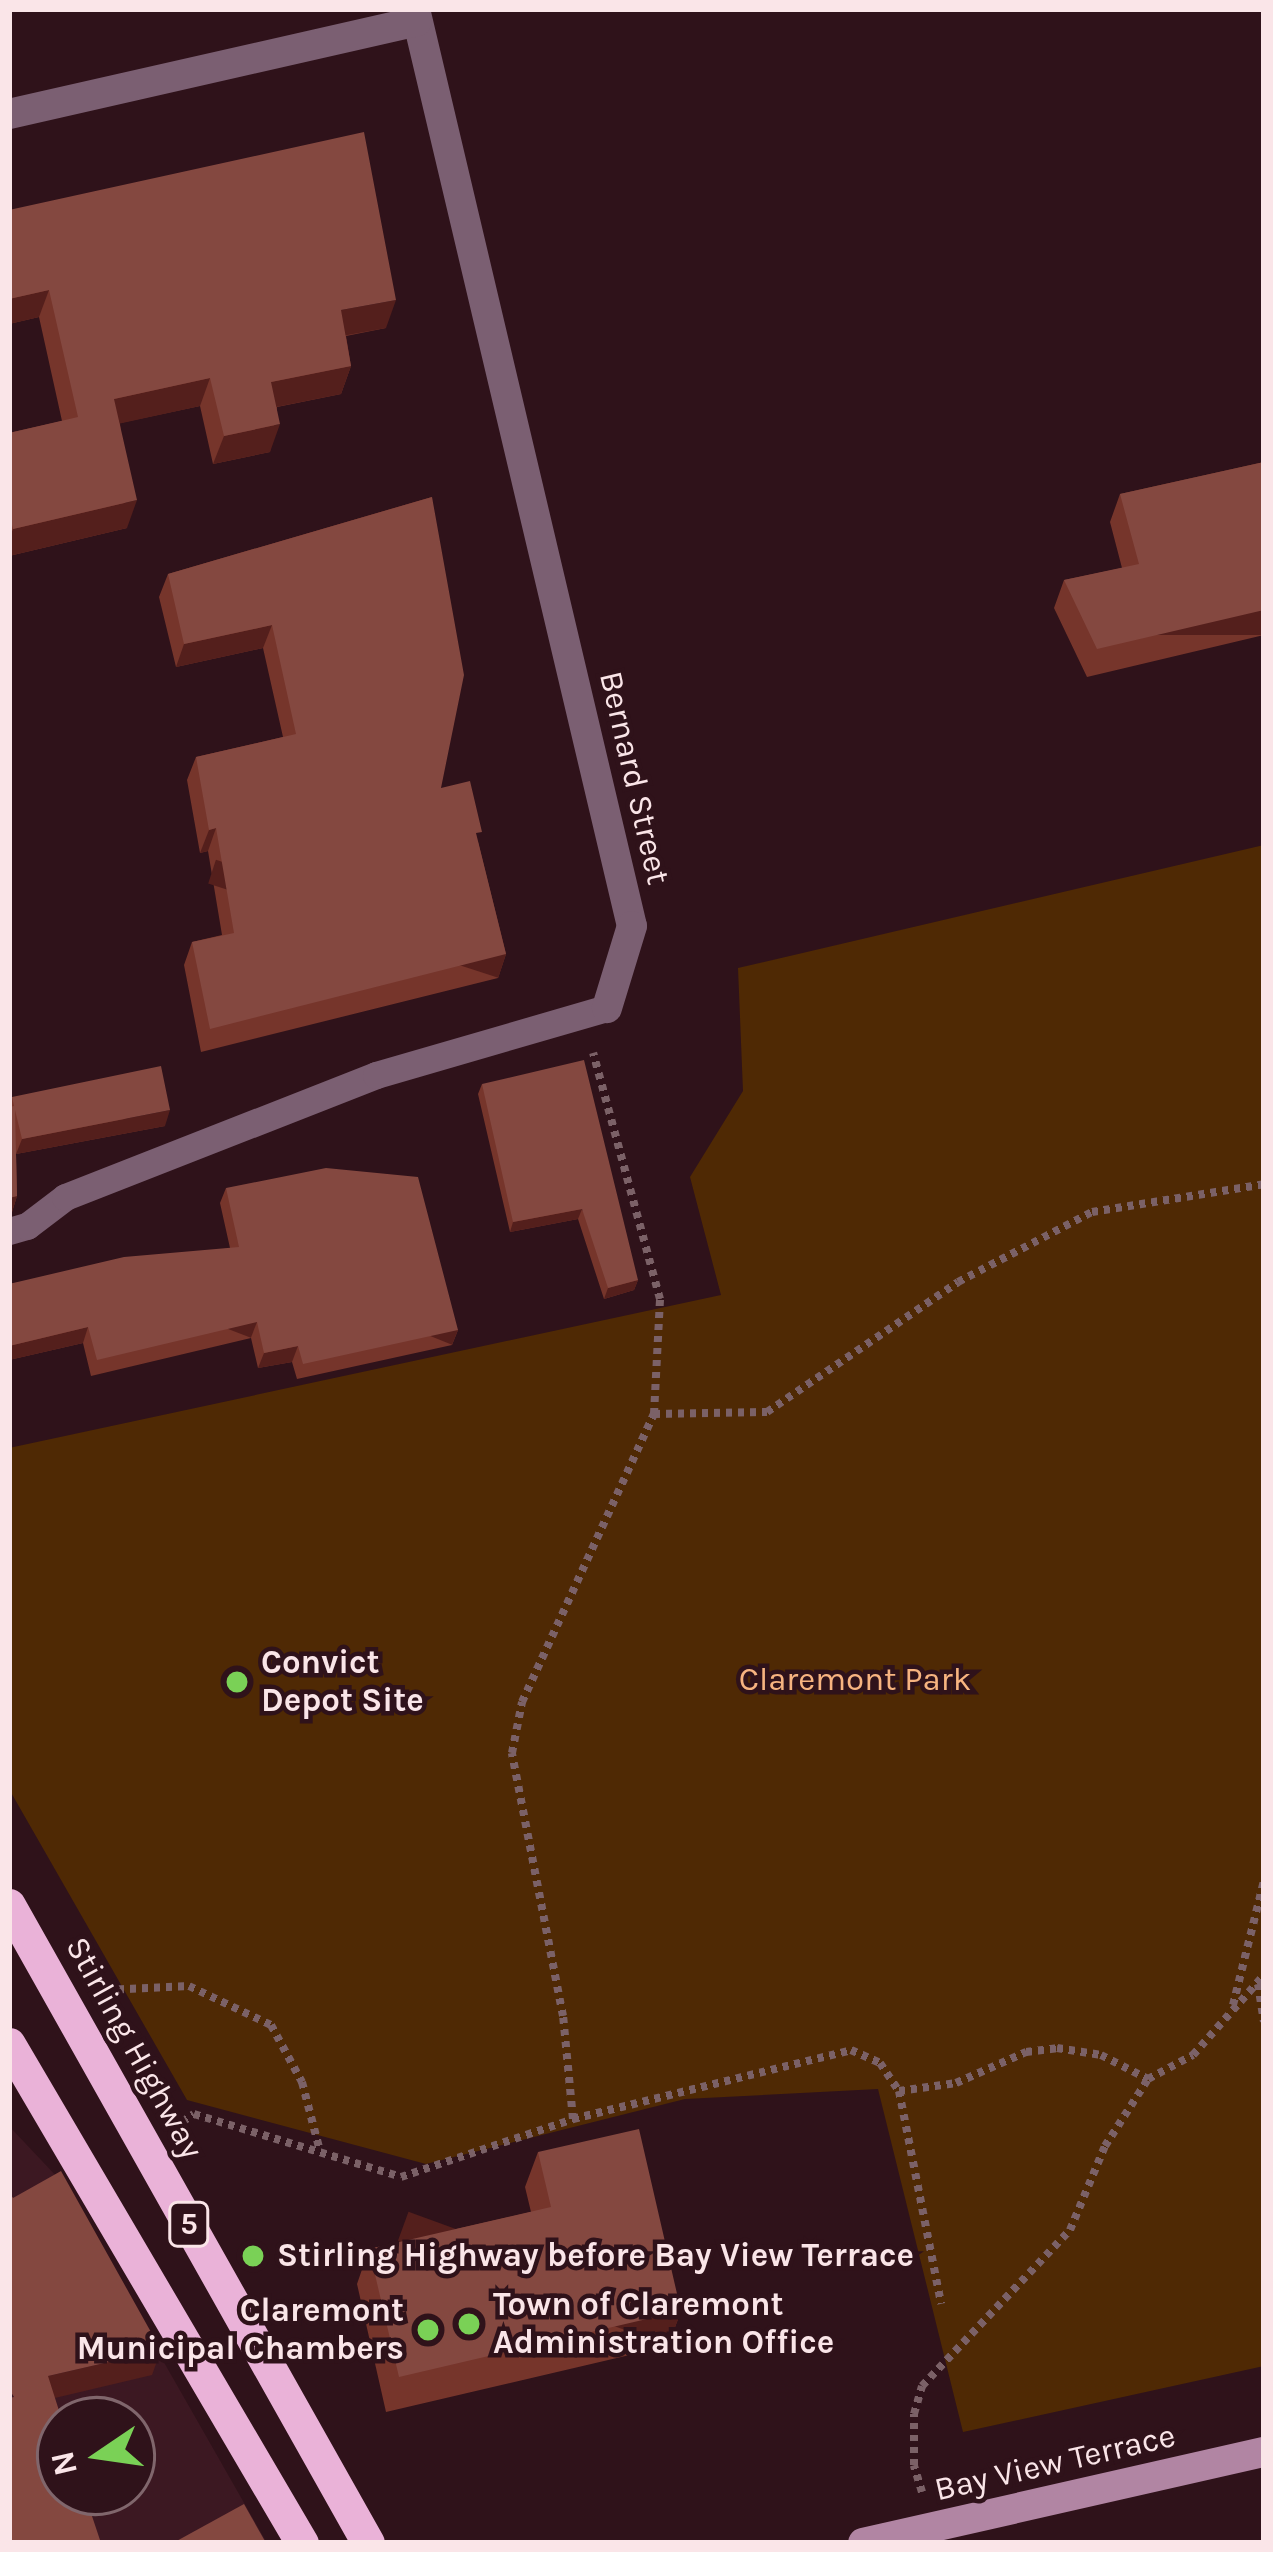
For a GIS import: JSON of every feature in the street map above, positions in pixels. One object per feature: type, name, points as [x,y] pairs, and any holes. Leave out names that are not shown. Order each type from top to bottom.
[{"type":"highway","name":"Stirling Highway","points":[[9,1905],[368,2543]]},
{"type":"highway","name":"5","points":[[9,2044],[302,2543]]},
{"type":"main road","name":"Bay View Terrace","points":[[868,2542],[1264,2452]]},
{"type":"street","points":[[9,114],[416,15]]},
{"type":"street","name":"Bernard Street","points":[[416,15],[632,926],[595,1013]]},
{"type":"lane","points":[[9,1231],[27,1226],[65,1197],[376,1075],[595,1013]]},
{"type":"path","points":[[573,2119],[563,2015],[512,1754],[521,1702],[654,1414],[660,1299],[595,1013]]},
{"type":"path","points":[[654,1414],[767,1412],[958,1282],[1092,1212],[1264,1184]]},
{"type":"path","points":[[1233,2007],[1264,1881]]},
{"type":"path","points":[[932,2528],[914,2464],[914,2414],[922,2386],[1070,2230],[1105,2146],[1148,2079],[1193,2055],[1261,1979]]},
{"type":"path","points":[[1261,1979],[1264,2023]]},
{"type":"path","points":[[106,1990],[189,1986],[271,2025],[302,2082],[320,2152]]},
{"type":"path","points":[[899,2091],[956,2083],[994,2062],[1057,2048],[1101,2055],[1148,2079]]},
{"type":"path","points":[[182,2122],[194,2114],[401,2177],[573,2119],[851,2050],[880,2063],[899,2091],[941,2304]]},
{"type":"shaded area","points":[[9,2126],[60,2180],[267,2543],[9,2543]]},
{"type":"green space","name":"Claremont Park","points":[[1264,845],[1264,2366],[963,2432],[878,2089],[685,2099],[426,2164],[187,2100],[9,1789],[9,1448],[721,1295],[690,1177],[743,1091],[738,968]]},
{"type":"building","points":[[364,132],[396,300],[341,310],[351,366],[271,382],[280,424],[224,436],[210,378],[114,399],[137,500],[13,529],[9,433],[78,417],[49,290],[9,299],[9,210]]},
{"type":"building","points":[[1264,462],[1264,610],[1097,649],[1064,580],[1139,564],[1120,494]]},
{"type":"building","points":[[432,497],[464,675],[441,788],[470,781],[482,832],[476,833],[506,954],[210,1029],[192,942],[234,933],[216,828],[209,830],[196,757],[296,734],[272,625],[184,644],[168,574]]},
{"type":"building","points":[[584,1060],[638,1280],[608,1288],[582,1209],[513,1222],[482,1084]]},
{"type":"building","points":[[161,1066],[170,1110],[22,1139],[15,1110],[17,1196],[9,1198],[12,1097]]},
{"type":"building","points":[[326,1168],[418,1177],[458,1330],[303,1364],[298,1346],[264,1353],[257,1322],[97,1360],[88,1327],[9,1346],[9,1284],[124,1257],[239,1247],[226,1188]]},
{"type":"building","points":[[639,2129],[681,2311],[399,2377],[369,2249],[551,2207],[538,2152]]},
{"type":"building","points":[[61,2171],[161,2350],[48,2376],[54,2396],[36,2396],[36,2516],[92,2516],[101,2543],[9,2543],[9,2398],[14,2397],[9,2389],[9,2192],[13,2198]]},
{"type":"building","points":[[244,2504],[266,2543],[173,2543]]},
{"type":"place","name":"Convict Depot Site","points":[[237,1682]]},
{"type":"place","name":"Stirling Highway before Bay View Terrace","points":[[253,2256]]},
{"type":"place","name":"Town of Claremont Administration Office","points":[[469,2324]]},
{"type":"place","name":"Claremont Municipal Chambers","points":[[428,2330]]}]
